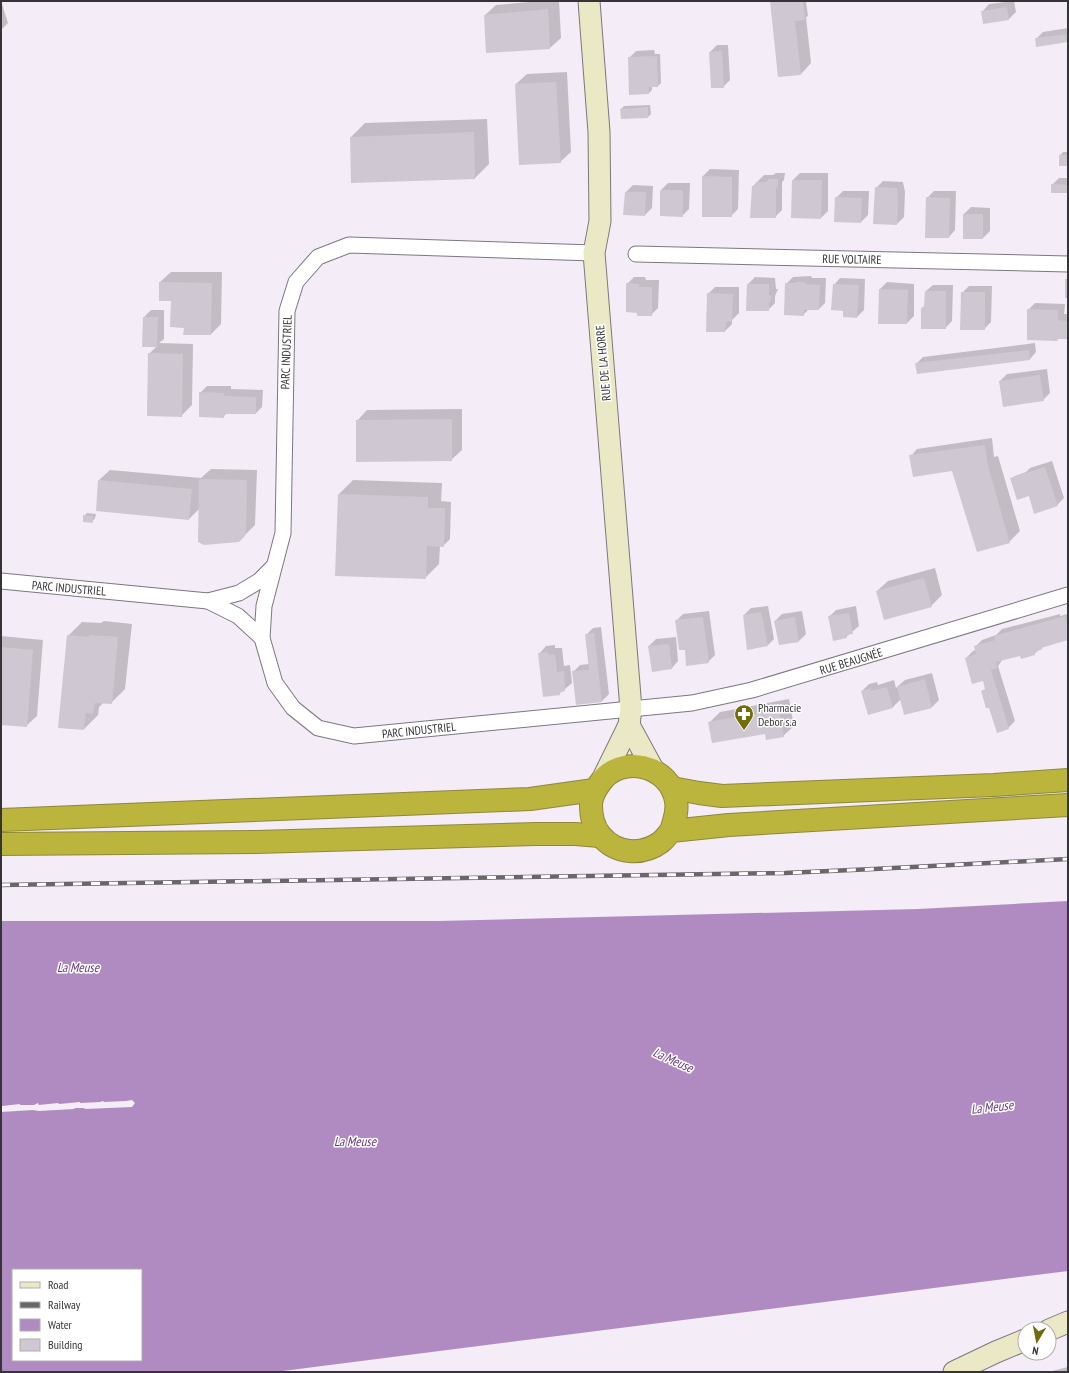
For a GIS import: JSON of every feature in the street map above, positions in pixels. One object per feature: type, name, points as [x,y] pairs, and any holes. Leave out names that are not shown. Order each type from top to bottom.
[{"type":"highway","points":[[631,765],[643,766],[654,771],[664,778],[672,788],[676,802],[676,817],[671,831],[662,841],[650,848],[637,852],[623,850],[611,845],[600,836],[594,826],[591,814],[591,802],[599,784],[616,769],[631,765]]},
{"type":"highway","points":[[672,788],[722,796],[994,785],[1068,780]]},
{"type":"highway","points":[[1,820],[530,799],[599,784]]},
{"type":"highway","points":[[671,831],[729,825],[1068,805]]},
{"type":"highway","points":[[1,844],[256,842],[537,834],[576,834],[600,836]]},
{"type":"street","name":"RUE DE LA HORRE","points":[[590,1],[599,132],[600,221],[594,253],[630,717]]},
{"type":"street","name":"PARC INDUSTRIEL","points":[[594,253],[349,245],[318,257],[296,282],[287,311],[283,533],[264,606],[262,638],[275,683],[294,708],[318,728],[354,736],[630,717]]},
{"type":"street","name":"RUE VOLTAIRE","points":[[636,254],[1068,264]]},
{"type":"street","name":"PARC INDUSTRIEL","points":[[1,581],[208,601],[239,593],[259,581],[274,566]]},
{"type":"street","name":"RUE BEAUGNÉE","points":[[630,717],[752,690],[1068,595]]},
{"type":"street","name":"PARC INDUSTRIEL","points":[[208,601],[238,616],[262,638]]},
{"type":"street","points":[[630,717],[654,771]]},
{"type":"street","points":[[599,784],[630,717]]},
{"type":"street","points":[[1057,1327],[1068,1322]]},
{"type":"street","points":[[954,1372],[1017,1343]]},
{"type":"water","name":"La Meuse","points":[[1068,901],[1068,1271],[275,1372],[1,1372],[1,1112],[132,1107],[135,1103],[132,1100],[39,1105],[38,1103],[34,1105],[1,1105],[1,921],[439,921],[918,909]]},
{"type":"building","points":[[770,1],[803,1],[805,20],[795,21],[801,75],[778,77]]},
{"type":"building","points":[[1007,7],[1009,20],[983,24],[981,11]]},
{"type":"building","points":[[548,9],[550,49],[486,53],[484,15]]},
{"type":"building","points":[[1068,34],[1068,42],[1036,47],[1035,38]]},
{"type":"building","points":[[722,51],[724,88],[711,88],[709,52]]},
{"type":"building","points":[[657,56],[658,87],[649,87],[649,94],[629,95],[628,57]]},
{"type":"building","points":[[556,82],[561,163],[519,165],[515,84]]},
{"type":"building","points":[[648,107],[648,118],[621,119],[620,109]]},
{"type":"building","points":[[474,132],[475,179],[351,183],[350,137]]},
{"type":"building","points":[[1059,155],[1068,155],[1068,166],[1059,166]]},
{"type":"building","points":[[702,176],[732,177],[732,217],[702,217]]},
{"type":"building","points":[[768,179],[778,179],[778,188],[776,187],[776,218],[750,218],[752,186],[755,186],[756,182],[767,182]]},
{"type":"building","points":[[792,180],[822,180],[821,219],[791,218]]},
{"type":"building","points":[[1051,184],[1068,185],[1068,193],[1051,193]]},
{"type":"building","points":[[875,187],[897,188],[897,225],[873,224]]},
{"type":"building","points":[[660,190],[683,190],[683,217],[660,216]]},
{"type":"building","points":[[625,192],[646,192],[645,216],[623,215]]},
{"type":"building","points":[[835,197],[862,198],[861,223],[834,222]]},
{"type":"building","points":[[926,197],[950,198],[949,238],[925,238]]},
{"type":"building","points":[[963,214],[983,214],[983,239],[963,239]]},
{"type":"building","points":[[1065,279],[1068,279],[1068,298],[1065,298]]},
{"type":"building","points":[[159,282],[212,283],[211,335],[183,335],[184,328],[170,327],[171,301],[159,301]]},
{"type":"building","points":[[795,282],[820,285],[819,310],[804,310],[804,316],[784,315],[785,283]]},
{"type":"building","points":[[626,283],[639,284],[639,287],[652,287],[652,316],[637,316],[637,313],[626,312]]},
{"type":"building","points":[[747,284],[769,284],[769,295],[772,296],[769,302],[769,311],[746,311]]},
{"type":"building","points":[[833,284],[859,285],[857,318],[843,317],[843,311],[831,310]]},
{"type":"building","points":[[879,289],[908,290],[907,324],[878,324]]},
{"type":"building","points":[[925,291],[946,291],[946,329],[921,329],[921,308],[924,307]]},
{"type":"building","points":[[961,292],[985,292],[985,330],[960,330]]},
{"type":"building","points":[[707,293],[733,294],[732,321],[726,322],[725,332],[706,332]]},
{"type":"building","points":[[1027,309],[1058,310],[1058,320],[1067,321],[1067,339],[1058,339],[1057,341],[1027,340]]},
{"type":"building","points":[[143,317],[158,317],[157,347],[142,347]]},
{"type":"building","points":[[1029,350],[1030,360],[917,374],[915,363]]},
{"type":"building","points":[[148,353],[183,354],[182,417],[147,416]]},
{"type":"building","points":[[1040,375],[1044,401],[1003,407],[999,381]]},
{"type":"building","points":[[199,392],[224,393],[224,396],[256,397],[256,414],[224,414],[224,418],[199,417]]},
{"type":"building","points":[[452,419],[452,461],[356,462],[356,420]]},
{"type":"building","points":[[985,445],[988,466],[1010,543],[977,552],[952,471],[913,477],[909,455]]},
{"type":"building","points":[[1045,467],[1058,506],[1034,514],[1029,496],[1017,500],[1010,478]]},
{"type":"building","points":[[199,479],[247,480],[246,533],[239,542],[204,545],[198,542]]},
{"type":"building","points":[[98,480],[192,489],[189,520],[96,511]]},
{"type":"building","points":[[338,494],[428,497],[428,508],[445,508],[444,547],[427,546],[426,579],[335,576]]},
{"type":"building","points":[[83,515],[93,516],[93,523],[83,522]]},
{"type":"building","points":[[924,578],[932,607],[884,620],[876,591]]},
{"type":"building","points":[[761,612],[768,646],[747,650],[743,615]]},
{"type":"building","points":[[849,613],[853,634],[846,635],[847,638],[833,641],[828,616]]},
{"type":"building","points":[[1065,616],[1068,628],[1068,640],[1041,648],[1043,649],[1034,652],[1035,655],[1021,659],[1020,656],[996,662],[997,668],[991,670],[1009,729],[997,733],[989,708],[986,708],[981,691],[985,689],[983,681],[972,684],[965,658],[976,654],[974,646],[995,640],[994,636]]},
{"type":"building","points":[[703,617],[709,663],[686,666],[685,650],[679,650],[675,620]]},
{"type":"building","points":[[795,617],[799,642],[779,645],[774,621]]},
{"type":"building","points":[[594,633],[602,702],[576,705],[572,671],[589,670],[585,634]]},
{"type":"building","points":[[67,635],[118,637],[112,704],[95,703],[93,714],[86,713],[84,730],[58,728]]},
{"type":"building","points":[[669,644],[672,669],[652,672],[648,646]]},
{"type":"building","points":[[1,647],[33,650],[27,727],[1,725]]},
{"type":"building","points":[[548,652],[549,655],[555,654],[557,672],[564,671],[565,691],[560,692],[560,695],[543,697],[538,653]]},
{"type":"building","points":[[925,679],[932,708],[904,715],[897,687]]},
{"type":"building","points":[[887,687],[893,708],[868,715],[861,691],[871,688],[871,691]]},
{"type":"building","points":[[779,709],[784,737],[766,740],[765,734],[712,743],[708,722]]},
{"type":"railway","points":[[1,885],[785,873],[1068,859]]},
{"type":"place","name":"Pharmacie Debor s.a","points":[[744,731]]}]
